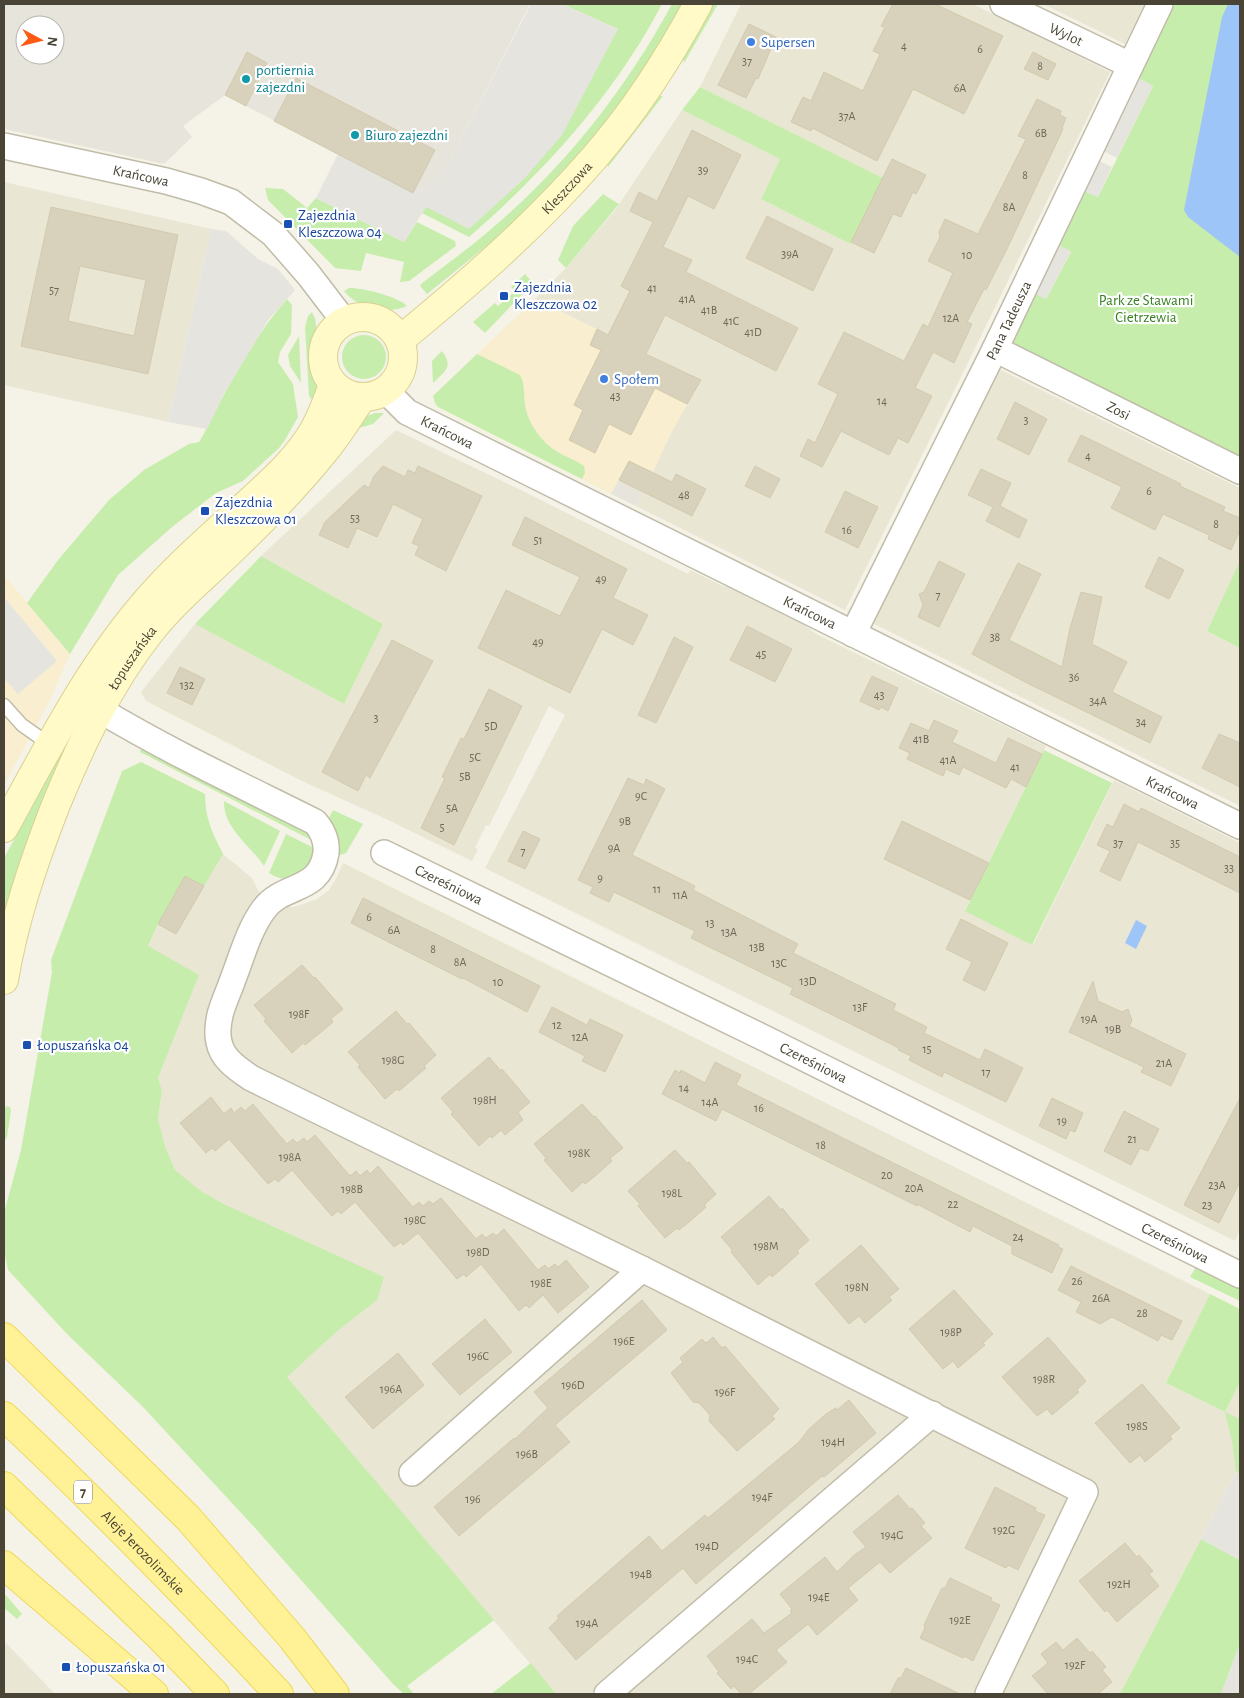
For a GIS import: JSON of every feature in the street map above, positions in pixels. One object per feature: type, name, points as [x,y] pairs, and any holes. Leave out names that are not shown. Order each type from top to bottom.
[{"type":"main road","name":"Kleszczowa","points":[[400,340],[526,229],[570,186],[618,130],[653,80],[698,4]]},
{"type":"main road","points":[[362,317],[380,321],[394,332],[400,340],[402,368],[398,377],[374,394],[346,394],[333,384],[325,370],[323,362],[324,346],[331,332],[344,322],[362,317]]},
{"type":"main road","name":"Łopuszańska","points":[[4,828],[64,716],[102,658],[150,597],[191,556],[279,475],[314,430],[333,384]]},
{"type":"main road","name":"Łopuszańska","points":[[4,980],[25,888],[37,854],[71,770],[100,710],[126,666],[151,631],[189,590],[291,490],[374,394]]},
{"type":"main road","points":[[4,1337],[188,1518],[292,1638],[334,1694]]},
{"type":"main road","name":"Aleje Jerozolimskie","points":[[4,1416],[54,1463],[178,1588],[279,1694]]},
{"type":"main road","points":[[4,1486],[216,1694]]},
{"type":"main road","points":[[4,1565],[154,1694]]},
{"type":"street","name":"Wylot","points":[[1003,4],[1130,65]]},
{"type":"street","name":"Pana Tadeusza","points":[[853,634],[995,349],[1160,4]]},
{"type":"street","name":"Krańcowa","points":[[4,146],[166,181],[231,202],[273,234],[308,274],[344,322]]},
{"type":"street","name":"Zosi","points":[[995,349],[1240,471]]},
{"type":"street","name":"Krańcowa","points":[[374,394],[1240,826]]},
{"type":"street","points":[[100,710],[174,751],[316,822],[323,830],[326,847],[324,861],[318,874],[303,886],[276,896],[264,908],[256,922],[220,1015],[218,1042],[224,1055],[233,1066],[251,1078],[642,1269],[1085,1492],[988,1694]]},
{"type":"street","name":"Czereśniowa","points":[[384,853],[766,1039],[1240,1275]]},
{"type":"street","points":[[412,1473],[642,1269]]},
{"type":"street","points":[[607,1694],[932,1414]]},
{"type":"street","points":[[292,1638],[351,1694]]},
{"type":"lane","points":[[4,706],[22,725],[49,744]]},
{"type":"shaded area","points":[[4,4],[530,4],[441,177],[413,193],[225,95],[183,126],[192,137],[164,164],[4,129]]},
{"type":"shaded area","points":[[531,4],[562,4],[618,29],[562,135],[525,178],[469,229],[426,207],[404,242],[316,198],[338,154],[413,193],[441,177]]},
{"type":"shaded area","points":[[741,4],[973,4],[1110,72],[845,610],[636,506],[672,431],[701,380],[535,299],[566,268],[616,209],[682,110],[780,159],[761,199],[851,243],[883,178],[700,87]]},
{"type":"shaded area","points":[[1043,4],[1144,4],[1125,44]]},
{"type":"shaded area","points":[[1138,78],[1153,86],[1117,158],[1102,150]]},
{"type":"shaded area","points":[[1097,160],[1112,167],[1098,197],[1082,190]]},
{"type":"shaded area","points":[[4,182],[211,229],[168,422],[4,385]]},
{"type":"shaded area","points":[[211,229],[226,231],[258,259],[278,269],[295,290],[269,319],[224,394],[207,429],[168,422]]},
{"type":"shaded area","points":[[1055,244],[1071,251],[1046,299],[1032,292]]},
{"type":"shaded area","points":[[535,299],[701,380],[672,431],[653,472],[629,461],[611,494],[438,407],[435,403],[433,396]]},
{"type":"shaded area","points":[[997,368],[1240,488],[1240,561],[1207,631],[1240,648],[1240,806],[872,623]]},
{"type":"shaded area","points":[[396,430],[688,574],[690,570],[725,587],[732,588],[805,625],[816,634],[1046,746],[965,910],[1033,945],[1114,780],[1240,843],[1240,1230],[1235,1241],[485,868],[565,715],[549,706],[489,826],[486,825],[475,848],[478,849],[472,861],[304,782],[146,701],[141,692],[195,624],[344,704],[383,624],[261,556]]},
{"type":"shaded area","points":[[629,461],[653,472],[636,506],[611,494]]},
{"type":"shaded area","points":[[4,575],[70,654],[49,702],[4,785]]},
{"type":"shaded area","points":[[4,597],[57,661],[18,694],[4,678]]},
{"type":"shaded area","points":[[210,829],[223,854],[252,878],[259,892],[279,907],[294,907],[317,899],[329,890],[343,863],[1210,1294],[1166,1383],[1225,1412],[1240,1382],[1240,1464],[1120,1694],[556,1694],[287,1377],[228,1206],[201,1192],[175,1170],[165,1146],[158,1119],[162,1090],[158,1078],[199,975],[148,947],[158,924]]},
{"type":"shaded area","points":[[1236,1472],[1240,1474],[1240,1560],[1201,1539]]},
{"type":"shaded area","points":[[4,1641],[55,1694],[4,1694]]},
{"type":"shaded area","points":[[1240,1644],[1240,1694],[1221,1694]]},
{"type":"green space","points":[[562,4],[662,4],[623,69],[576,130],[525,185],[469,237],[422,213],[426,207],[618,29]]},
{"type":"green space","points":[[672,4],[684,4],[640,79],[574,163],[505,231],[427,294],[420,286],[421,284],[482,237],[517,206],[544,180],[592,125],[635,66]]},
{"type":"green space","points":[[713,4],[718,4],[684,63],[683,58]]},
{"type":"green space","name":"Park ze Stawami Cietrzewia","points":[[1175,4],[1240,4],[1240,458],[1010,343],[1032,292],[1046,299],[1071,252],[1055,244],[1082,190],[1098,197],[1153,86],[1138,78]]},
{"type":"green space","points":[[700,87],[883,178],[851,244],[761,199],[780,159],[682,110]]},
{"type":"green space","points":[[658,96],[663,96],[608,167],[607,163]]},
{"type":"green space","points":[[265,188],[283,189],[307,208],[316,198],[404,242],[417,222],[455,241],[456,246],[409,281],[400,282],[404,262],[366,253],[361,271],[335,268],[268,200]]},
{"type":"green space","points":[[603,194],[619,204],[566,268],[558,260],[573,226]]},
{"type":"green space","points":[[525,274],[533,283],[485,333],[473,322],[495,303],[498,306],[515,291],[511,287]]},
{"type":"green space","points":[[349,288],[379,293],[397,299],[407,306],[399,309],[382,310],[364,306],[344,291]]},
{"type":"green space","points":[[287,299],[292,305],[291,334],[280,352],[278,362],[293,384],[298,417],[285,440],[279,448],[243,481],[216,493],[172,527],[118,575],[70,654],[27,603],[58,560],[109,500],[144,470],[189,444],[199,442],[246,356],[261,332]]},
{"type":"green space","points":[[312,312],[317,332],[313,357],[318,382],[315,403],[309,396],[305,327],[308,316]]},
{"type":"green space","points":[[364,335],[376,339],[382,345],[386,357],[382,369],[376,375],[364,379],[352,375],[346,369],[342,357],[346,345],[352,339]]},
{"type":"green space","points":[[299,336],[301,383],[290,366],[288,355]]},
{"type":"green space","points":[[442,351],[446,356],[448,365],[433,383],[432,361]]},
{"type":"green space","points":[[477,354],[520,375],[526,410],[534,428],[551,447],[584,466],[585,473],[582,479],[438,407],[433,396]]},
{"type":"green space","points":[[375,413],[384,413],[373,424],[355,429],[364,417]]},
{"type":"green space","points":[[261,556],[383,624],[344,704],[195,624]]},
{"type":"green space","points":[[1240,561],[1240,648],[1207,631]]},
{"type":"green space","points":[[72,734],[33,828],[4,916],[4,858]]},
{"type":"green space","points":[[142,747],[309,829],[317,843],[140,752]]},
{"type":"green space","points":[[1044,750],[1112,783],[1032,945],[965,911]]},
{"type":"green space","points":[[141,762],[205,794],[206,810],[210,825],[223,854],[204,886],[185,876],[148,946],[199,975],[158,1078],[162,1090],[158,1119],[165,1146],[175,1170],[202,1192],[228,1206],[384,1277],[377,1300],[336,1332],[287,1377],[494,1620],[407,1686],[414,1694],[404,1694],[393,1684],[256,1529],[143,1407],[67,1334],[8,1270],[4,1250],[4,1213],[21,1150],[52,972],[51,960],[122,771]]},
{"type":"green space","points":[[224,801],[280,831],[264,866],[228,820]]},
{"type":"green space","points":[[333,810],[363,824],[346,853],[341,855],[339,853],[339,840],[336,831],[329,821]]},
{"type":"green space","points":[[286,834],[318,850],[314,864],[287,879],[275,877],[269,873]]},
{"type":"green space","points":[[6,1106],[10,1107],[11,1111],[7,1137],[4,1142],[4,1113]]},
{"type":"green space","points":[[1196,1267],[1240,1289],[1240,1301],[1190,1277]]},
{"type":"green space","points":[[1210,1294],[1240,1309],[1240,1382],[1225,1412],[1166,1383]]},
{"type":"green space","points":[[1225,1412],[1240,1419],[1240,1474],[1236,1472],[1232,1441]]},
{"type":"green space","points":[[1201,1539],[1240,1560],[1240,1644],[1221,1694],[1120,1694]]},
{"type":"green space","points":[[4,1593],[22,1614],[17,1619],[4,1608]]},
{"type":"green space","points":[[531,1663],[556,1694],[491,1694]]},
{"type":"water","points":[[1228,4],[1240,4],[1240,257],[1188,217],[1184,210],[1222,17]]},
{"type":"water","points":[[1136,920],[1147,926],[1136,949],[1125,943]]},
{"type":"building","points":[[893,4],[935,4],[1003,36],[964,114],[913,89],[877,161],[812,128],[811,131],[791,122],[803,97],[811,101],[824,72],[863,91],[880,54],[873,51],[885,27],[881,26]]},
{"type":"building","points":[[749,24],[776,37],[758,79],[756,78],[746,98],[718,85]]},
{"type":"building","name":"portiernia zajezdni","points":[[247,52],[267,63],[246,106],[225,95]]},
{"type":"building","points":[[1033,52],[1056,64],[1048,80],[1024,69]]},
{"type":"building","name":"Biuro zajezdni","points":[[296,78],[435,150],[413,193],[274,121]]},
{"type":"building","points":[[1037,99],[1061,111],[1060,115],[1066,118],[1063,129],[1007,249],[967,322],[972,324],[954,363],[933,352],[915,388],[932,396],[908,443],[898,438],[889,455],[841,431],[822,467],[800,456],[808,439],[815,443],[838,394],[818,384],[844,332],[904,361],[923,324],[928,327],[953,273],[928,261],[940,237],[939,232],[945,219],[978,234],[1026,139],[1018,136]]},
{"type":"building","points":[[692,130],[741,155],[714,209],[688,196],[663,247],[692,260],[686,272],[798,328],[776,371],[665,315],[646,354],[701,380],[687,404],[655,388],[631,435],[609,424],[595,453],[569,440],[583,410],[574,405],[601,350],[590,345],[597,329],[608,335],[630,291],[621,286],[653,222],[630,211],[639,192],[657,201]]},
{"type":"building","points":[[892,159],[926,175],[916,194],[913,192],[901,217],[893,214],[874,253],[851,242]]},
{"type":"building","points":[[51,207],[178,235],[148,374],[21,346]],"holes":[[[80,266],[146,280],[134,336],[68,321]]]},
{"type":"building","points":[[767,216],[833,249],[813,291],[746,258]]},
{"type":"building","points":[[1015,402],[1047,419],[1029,455],[997,439]]},
{"type":"building","points":[[1081,435],[1181,484],[1180,486],[1225,507],[1223,511],[1240,518],[1240,530],[1231,550],[1208,539],[1209,535],[1163,514],[1155,530],[1111,508],[1122,487],[1068,461]]},
{"type":"building","points":[[629,461],[672,482],[676,474],[706,489],[692,516],[619,480]]},
{"type":"building","points":[[383,466],[405,477],[408,470],[415,473],[418,466],[482,496],[446,571],[415,555],[419,546],[412,543],[423,519],[393,504],[377,537],[357,528],[348,548],[319,535],[325,522],[364,485],[369,488],[374,476]]},
{"type":"building","points":[[755,466],[780,479],[770,498],[745,486]]},
{"type":"building","points":[[981,469],[1011,483],[1000,506],[1027,520],[1019,538],[986,521],[993,507],[968,495]]},
{"type":"building","points":[[845,491],[878,507],[858,548],[825,532]]},
{"type":"building","points":[[525,517],[627,569],[613,598],[648,615],[633,645],[602,629],[570,693],[478,648],[506,590],[560,616],[580,577],[512,545]]},
{"type":"building","points":[[1159,557],[1184,570],[1169,599],[1145,587]]},
{"type":"building","points":[[939,561],[965,574],[939,627],[918,617],[923,605],[919,594],[924,592]]},
{"type":"building","points":[[1018,563],[1041,574],[1009,640],[1062,667],[1070,628],[1081,592],[1102,597],[1092,644],[1127,662],[1112,692],[1162,717],[1150,743],[972,654]]},
{"type":"building","points":[[747,626],[792,649],[775,682],[730,660]]},
{"type":"building","points":[[674,637],[693,647],[656,723],[638,715]]},
{"type":"building","points":[[392,640],[433,661],[370,778],[366,775],[358,791],[322,772]]},
{"type":"building","points":[[180,667],[205,679],[192,705],[167,693]]},
{"type":"building","points":[[872,676],[898,688],[888,711],[881,707],[879,710],[860,701]]},
{"type":"building","points":[[489,689],[522,706],[454,845],[421,828],[445,778],[442,777],[461,738],[464,739]]},
{"type":"building","points":[[934,720],[958,731],[952,742],[996,763],[1008,738],[1042,754],[1026,787],[1011,779],[1006,788],[963,767],[959,775],[946,769],[943,776],[907,759],[910,753],[899,748],[911,723],[929,731]]},
{"type":"building","points":[[1219,734],[1240,743],[1240,787],[1202,768]]},
{"type":"building","points":[[628,778],[644,785],[646,779],[665,789],[632,855],[695,886],[693,890],[798,944],[793,953],[896,1004],[893,1010],[927,1027],[924,1033],[980,1060],[985,1049],[1023,1068],[1006,1102],[944,1072],[942,1077],[909,1060],[911,1056],[898,1050],[899,1048],[790,994],[793,988],[691,938],[695,931],[614,892],[609,902],[590,893],[593,887],[578,880]]},
{"type":"building","points":[[1124,804],[1139,812],[1141,808],[1240,857],[1240,893],[1138,842],[1120,881],[1100,871],[1110,851],[1097,845],[1107,824],[1113,827]]},
{"type":"building","points":[[902,821],[989,863],[970,900],[884,859]]},
{"type":"building","points":[[523,831],[540,839],[525,869],[508,861]]},
{"type":"building","points":[[185,876],[204,886],[176,934],[158,924]]},
{"type":"building","points":[[363,898],[540,986],[527,1012],[351,923]]},
{"type":"building","points":[[961,919],[1008,943],[985,991],[963,980],[972,962],[946,949]]},
{"type":"building","points":[[302,965],[343,1009],[331,1019],[333,1022],[292,1053],[264,1021],[266,1019],[254,1005]]},
{"type":"building","points":[[1093,981],[1098,1001],[1122,1012],[1128,1009],[1132,1021],[1129,1026],[1186,1054],[1171,1086],[1141,1072],[1144,1067],[1069,1032]]},
{"type":"building","points":[[552,1007],[587,1025],[590,1019],[623,1035],[605,1072],[582,1061],[585,1056],[539,1032]]},
{"type":"building","points":[[396,1011],[407,1024],[409,1023],[436,1055],[424,1066],[426,1068],[399,1091],[397,1089],[385,1099],[348,1052]]},
{"type":"building","points":[[489,1057],[501,1071],[502,1069],[530,1102],[518,1112],[523,1120],[505,1135],[501,1130],[492,1138],[490,1136],[479,1146],[451,1114],[453,1112],[441,1098]]},
{"type":"building","points":[[715,1062],[741,1075],[736,1085],[1059,1245],[1058,1247],[1063,1249],[1052,1273],[1012,1254],[1012,1246],[973,1226],[970,1232],[917,1204],[917,1206],[722,1109],[716,1121],[662,1094],[675,1070],[680,1073],[681,1070],[705,1083]]},
{"type":"building","points":[[211,1097],[224,1114],[231,1108],[234,1113],[241,1107],[245,1111],[253,1104],[287,1144],[293,1139],[297,1143],[304,1138],[307,1142],[315,1135],[350,1176],[356,1171],[360,1176],[367,1170],[370,1174],[378,1166],[413,1207],[419,1202],[423,1206],[429,1201],[433,1204],[441,1198],[476,1239],[482,1234],[486,1238],[493,1233],[496,1236],[504,1229],[538,1270],[545,1265],[548,1269],[555,1264],[558,1267],[566,1260],[589,1287],[558,1313],[543,1295],[529,1308],[526,1305],[519,1311],[481,1264],[466,1277],[464,1274],[457,1279],[418,1233],[403,1245],[401,1242],[394,1247],[355,1202],[341,1214],[338,1211],[332,1216],[292,1170],[278,1182],[275,1179],[268,1184],[229,1139],[215,1151],[212,1148],[206,1153],[180,1123]]},
{"type":"building","points":[[1052,1098],[1083,1113],[1075,1132],[1070,1130],[1066,1139],[1039,1126]]},
{"type":"building","points":[[1240,1098],[1240,1182],[1219,1223],[1184,1205]]},
{"type":"building","points":[[582,1104],[623,1148],[610,1158],[612,1161],[594,1177],[585,1184],[583,1182],[572,1192],[544,1160],[546,1158],[534,1144]]},
{"type":"building","points":[[1124,1111],[1159,1129],[1148,1151],[1140,1148],[1131,1165],[1104,1151]]},
{"type":"building","points":[[675,1150],[687,1163],[689,1162],[716,1194],[704,1205],[706,1207],[688,1223],[679,1230],[677,1228],[665,1238],[628,1191]]},
{"type":"building","points":[[769,1196],[781,1210],[782,1208],[809,1240],[787,1264],[772,1277],[770,1274],[758,1285],[721,1237]]},
{"type":"building","points":[[861,1245],[899,1289],[889,1297],[892,1300],[865,1323],[859,1316],[849,1324],[815,1284]]},
{"type":"building","points":[[1071,1266],[1182,1321],[1172,1340],[1161,1335],[1158,1341],[1112,1317],[1100,1324],[1076,1312],[1081,1302],[1058,1290]]},
{"type":"building","points":[[954,1290],[993,1334],[983,1343],[985,1345],[958,1368],[953,1361],[943,1369],[909,1329]]},
{"type":"building","points":[[642,1300],[667,1330],[555,1425],[570,1442],[459,1536],[434,1507],[515,1439],[548,1408],[534,1392]]},
{"type":"building","points":[[485,1319],[512,1352],[460,1395],[432,1364]]},
{"type":"building","points":[[713,1337],[722,1348],[725,1346],[779,1409],[772,1416],[775,1419],[737,1451],[709,1421],[710,1415],[699,1403],[693,1402],[671,1373],[683,1362],[680,1358],[702,1339],[706,1343]]},
{"type":"building","points":[[1048,1337],[1086,1381],[1077,1390],[1079,1392],[1052,1415],[1047,1409],[1037,1416],[1002,1377]]},
{"type":"building","points":[[398,1353],[424,1385],[373,1429],[345,1397]]},
{"type":"building","points":[[1142,1384],[1180,1428],[1170,1436],[1172,1439],[1145,1462],[1140,1455],[1130,1463],[1095,1423]]},
{"type":"building","points":[[849,1400],[876,1433],[824,1477],[822,1476],[696,1584],[683,1568],[576,1660],[549,1628],[559,1618],[557,1616],[649,1536],[662,1551],[705,1515],[708,1518],[799,1442],[809,1429],[826,1414],[836,1408],[837,1410]]},
{"type":"building","points":[[995,1487],[1036,1508],[1035,1511],[1045,1515],[1018,1570],[1008,1565],[1006,1568],[965,1548]]},
{"type":"building","points":[[898,1495],[925,1523],[921,1526],[932,1538],[890,1573],[880,1562],[848,1588],[858,1600],[817,1635],[808,1624],[776,1650],[787,1662],[749,1694],[741,1694],[734,1686],[731,1689],[717,1673],[719,1672],[707,1656],[752,1619],[764,1633],[792,1613],[790,1611],[792,1609],[780,1594],[825,1557],[837,1572],[853,1556],[866,1547],[853,1532]]},
{"type":"building","points":[[1125,1543],[1153,1571],[1149,1574],[1159,1586],[1117,1622],[1107,1610],[1105,1612],[1079,1581]]},
{"type":"building","points":[[950,1578],[992,1598],[991,1601],[1000,1605],[973,1661],[920,1638],[925,1628],[924,1625],[942,1588],[945,1588]]},
{"type":"building","points":[[1077,1638],[1106,1667],[1102,1670],[1112,1682],[1098,1694],[1048,1694],[1032,1676],[1048,1663],[1041,1654],[1056,1642],[1063,1650]]},
{"type":"building","points":[[906,1668],[960,1694],[890,1694],[898,1678],[901,1678]]},
{"type":"place","name":"Supersen","points":[[751,42]]},
{"type":"place","name":"portiernia zajezdni","points":[[246,79]]},
{"type":"place","name":"Biuro zajezdni","points":[[355,135]]},
{"type":"place","name":"Zajezdnia Kleszczowa 04","points":[[288,224]]},
{"type":"place","name":"Zajezdnia Kleszczowa 02","points":[[504,296]]},
{"type":"place","name":"Społem","points":[[604,379]]},
{"type":"place","name":"Zajezdnia Kleszczowa 01","points":[[205,511]]},
{"type":"place","name":"Łopuszańska 04","points":[[27,1045]]},
{"type":"place","name":"Łopuszańska 01","points":[[66,1667]]}]
